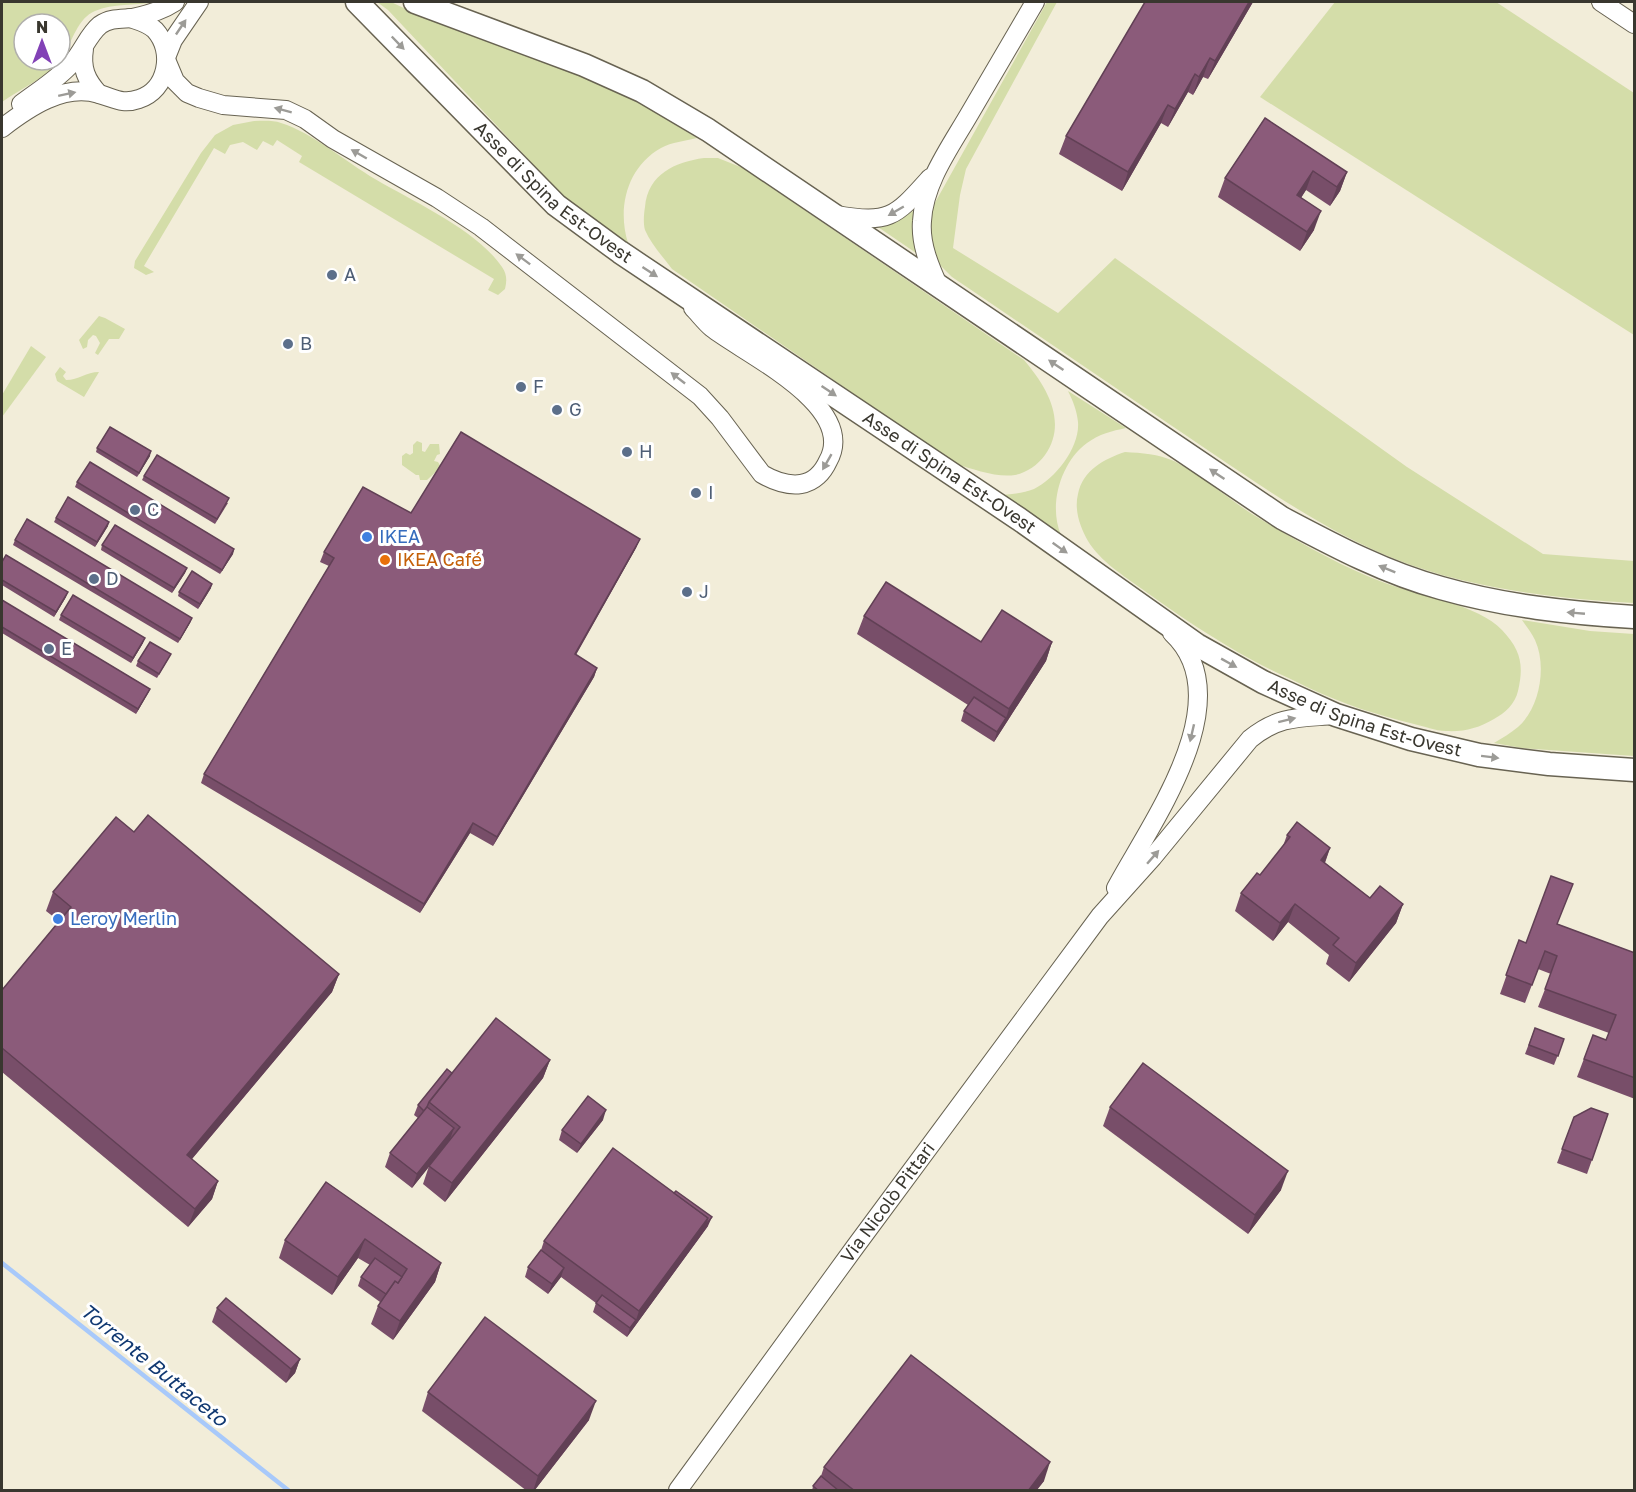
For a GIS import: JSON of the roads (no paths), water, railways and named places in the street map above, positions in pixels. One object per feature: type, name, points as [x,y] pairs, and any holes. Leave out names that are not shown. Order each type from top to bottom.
[{"type":"main road","name":"Asse di Spina Est-Ovest","points":[[357,2],[556,205],[620,252],[1019,519],[1197,645],[1263,682],[1336,716],[1410,739],[1479,755],[1549,764],[1635,770]]},
{"type":"main road","points":[[415,2],[584,65],[642,91],[708,130],[1282,518],[1339,548],[1389,570],[1439,588],[1494,601],[1549,610],[1635,617]]},
{"type":"street","points":[[99,94],[90,85],[84,73],[82,61],[90,35],[101,25],[115,18],[130,18],[148,14],[176,2]]},
{"type":"street","points":[[2,128],[53,97],[82,91],[99,94],[114,101],[130,101],[151,92],[159,84],[173,40],[199,2]]},
{"type":"street","points":[[939,287],[929,265],[923,240],[924,208],[938,170],[1035,2]]},
{"type":"street","points":[[1601,2],[1635,24]]},
{"type":"street","points":[[130,18],[143,22],[155,30],[163,41],[175,81],[186,93],[223,105],[286,110],[446,204],[506,246],[700,396],[720,418],[762,474],[771,480],[784,483],[802,484],[814,479],[824,469],[833,451],[831,425],[817,405],[778,371],[711,327],[676,289]]},
{"type":"street","points":[[2,121],[59,76],[84,49]]},
{"type":"street","points":[[831,214],[864,219],[894,214],[906,205],[938,170]]},
{"type":"street","points":[[1100,916],[1172,791],[1185,759],[1198,700],[1193,661],[1175,636],[1146,610]]},
{"type":"street","points":[[1100,916],[1153,857],[1251,739],[1263,728],[1287,718],[1336,716]]},
{"type":"street","name":"Via Nicolò Pittari","points":[[678,1491],[1100,916]]},
{"type":"waterway","name":"Torrente Buttaceto","points":[[2,1263],[288,1490]]},
{"type":"place","name":"A","points":[[332,275]]},
{"type":"place","name":"B","points":[[288,344]]},
{"type":"place","name":"F","points":[[521,387]]},
{"type":"place","name":"G","points":[[557,410]]},
{"type":"place","name":"H","points":[[627,452]]},
{"type":"place","name":"I","points":[[696,493]]},
{"type":"place","name":"C","points":[[135,510]]},
{"type":"place","name":"IKEA","points":[[367,537]]},
{"type":"place","name":"IKEA Café","points":[[385,560]]},
{"type":"place","name":"D","points":[[94,579]]},
{"type":"place","name":"J","points":[[687,592]]},
{"type":"place","name":"E","points":[[49,649]]},
{"type":"place","name":"Leroy Merlin","points":[[58,919]]}]
